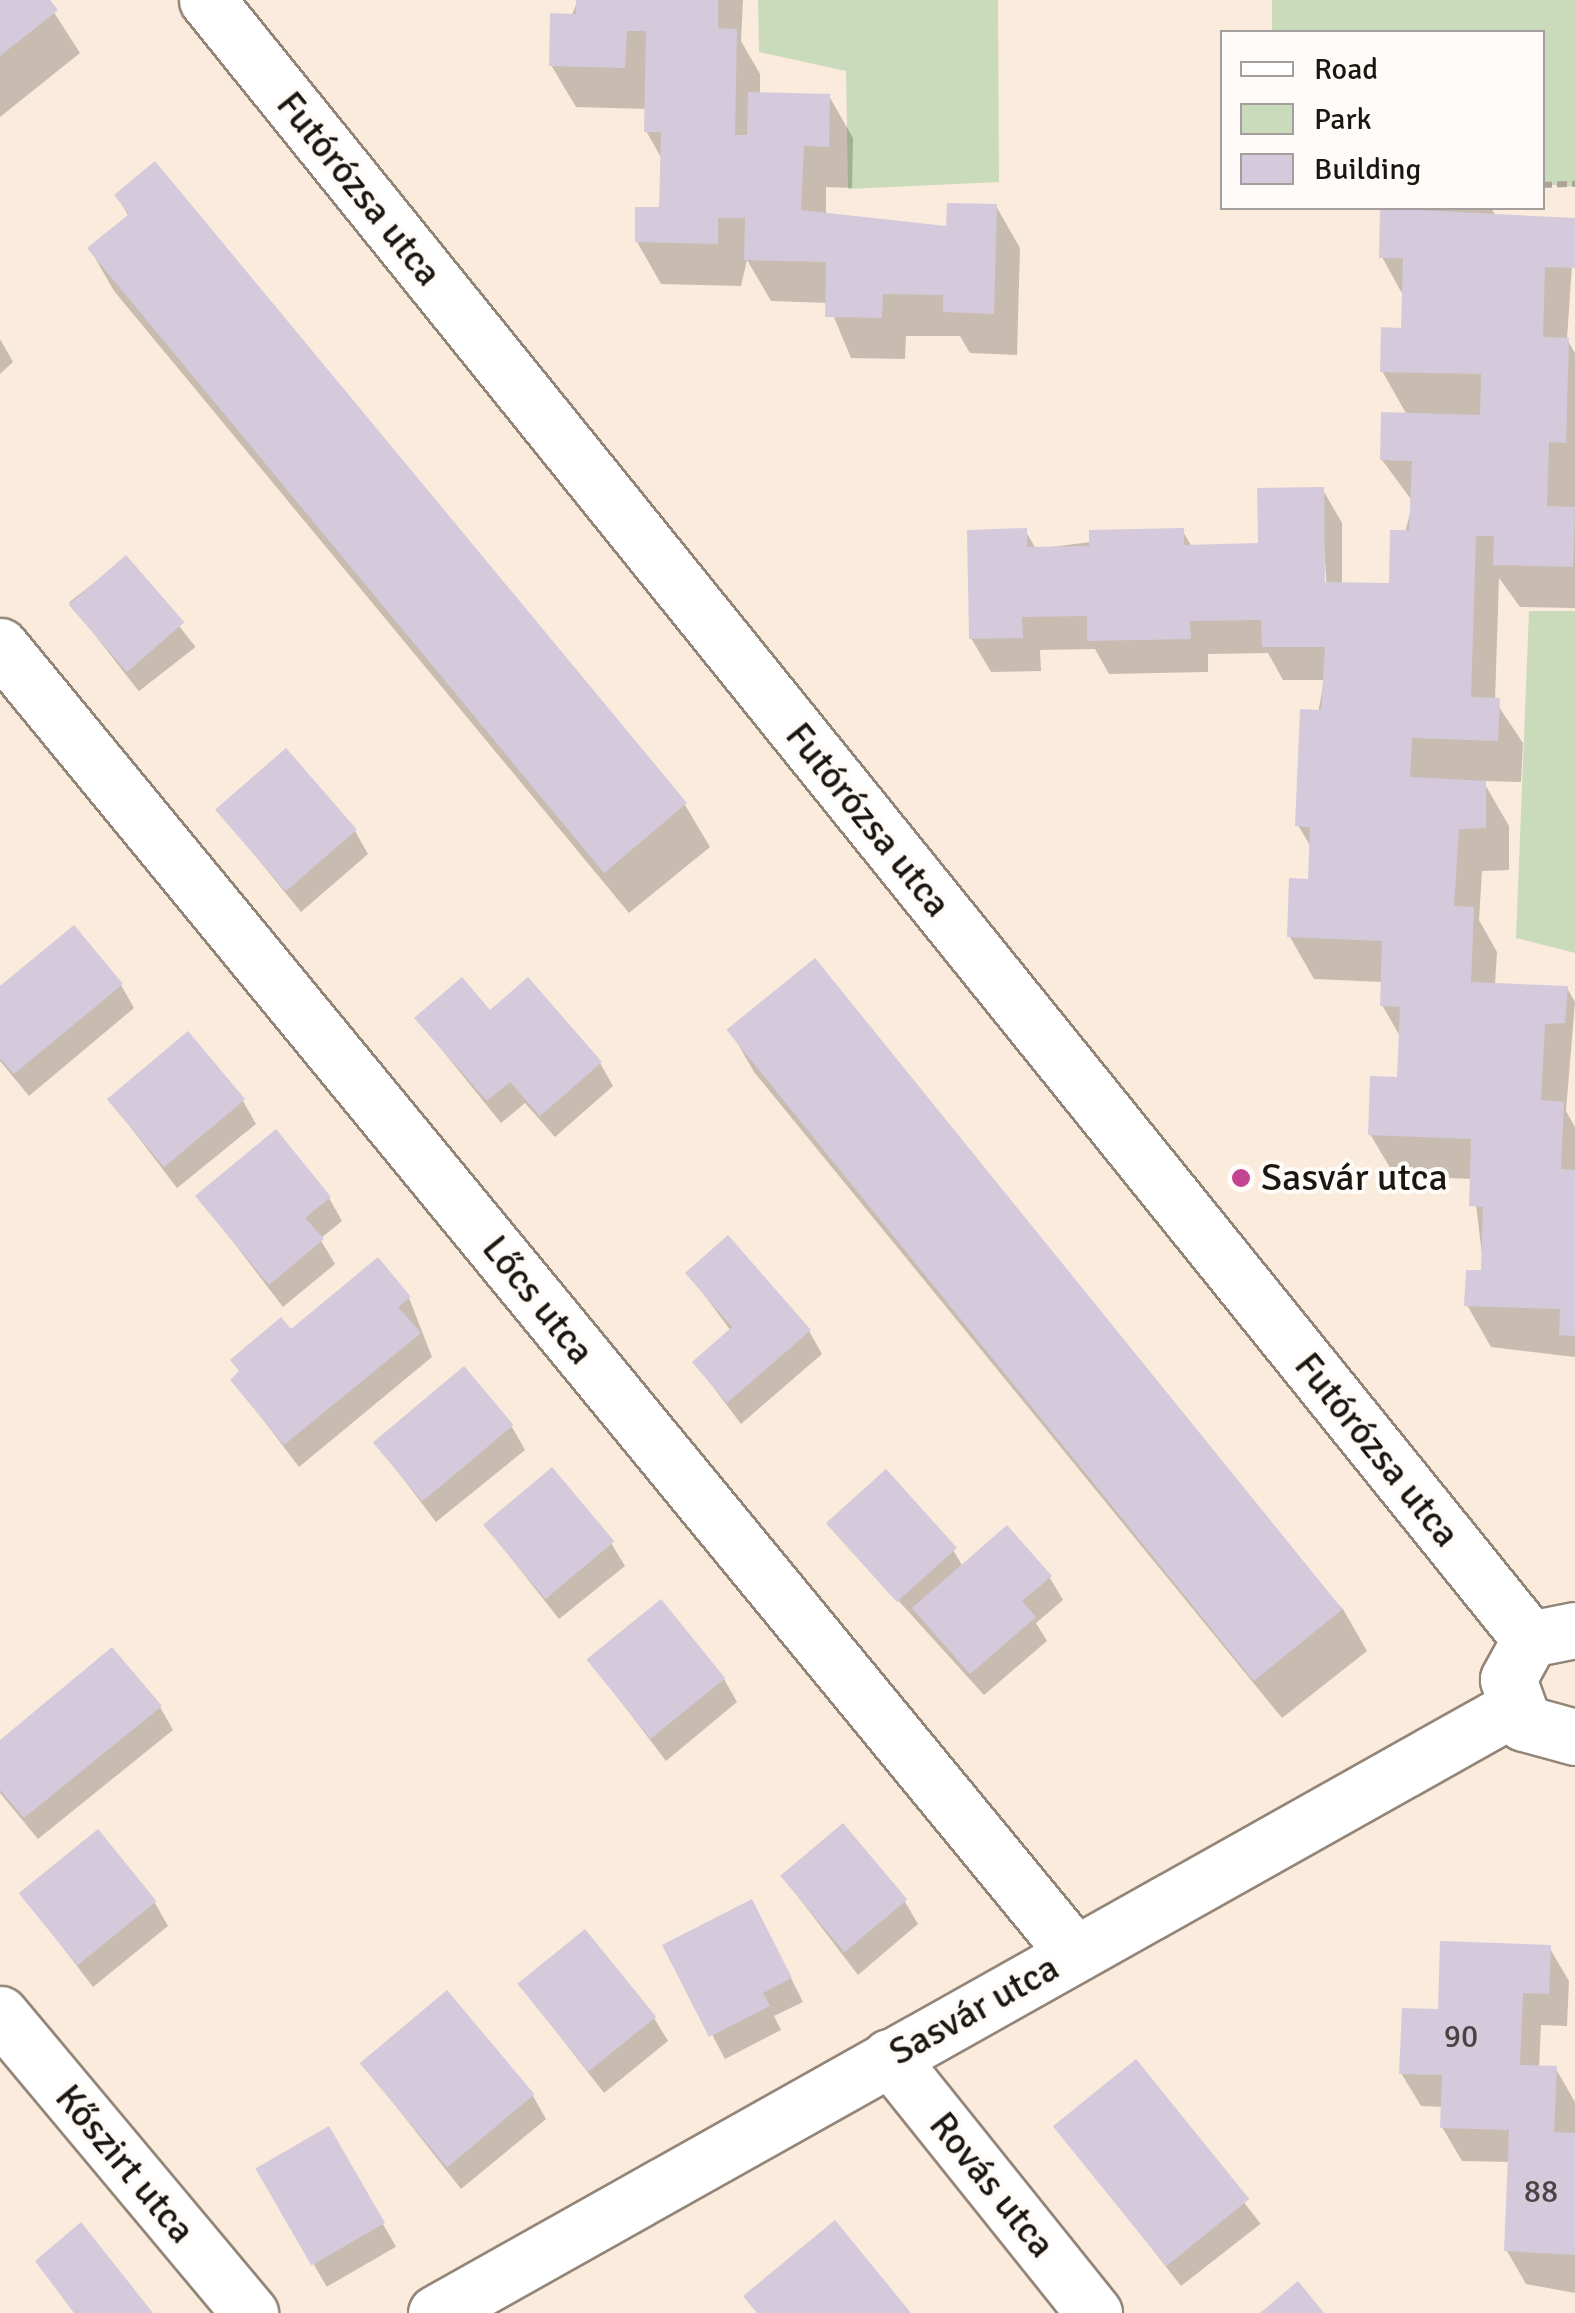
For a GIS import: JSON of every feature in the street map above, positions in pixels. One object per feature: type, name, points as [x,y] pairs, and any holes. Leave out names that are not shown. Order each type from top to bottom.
[{"type":"street","name":"Futórózsa utca","points":[[207,0],[1552,1635]]},
{"type":"street","name":"Lőcs utca","points":[[0,646],[1075,1954]]},
{"type":"street","points":[[1552,1635],[1512,1663],[1514,1708],[1539,1733],[1575,1737]]},
{"type":"street","name":"Sasvár utca","points":[[436,2313],[1514,1708]]},
{"type":"street","name":"Kőszirt utca","points":[[0,2014],[250,2313]]},
{"type":"street","name":"Rovás utca","points":[[890,2057],[1094,2313]]},
{"type":"path","points":[[1545,184],[1575,184]]},
{"type":"green space","points":[[758,0],[998,0],[999,182],[848,189],[846,71],[759,52]]},
{"type":"green space","points":[[1272,0],[1575,0],[1575,187],[1545,184],[1545,30],[1272,30]]},
{"type":"green space","points":[[1529,611],[1575,611],[1575,953],[1516,938]]},
{"type":"building","points":[[0,0],[50,0],[58,10],[0,56]]},
{"type":"building","points":[[576,0],[718,0],[718,28],[737,29],[735,135],[747,135],[748,92],[830,94],[829,147],[804,146],[801,210],[946,226],[947,203],[997,204],[994,314],[943,312],[943,295],[883,294],[882,318],[825,317],[826,262],[744,260],[745,218],[718,218],[718,244],[635,242],[635,207],[659,207],[661,132],[644,132],[646,31],[627,31],[625,68],[549,66],[550,13],[576,14]]},
{"type":"building","points":[[155,161],[687,803],[604,873],[87,248],[129,214],[114,195]]},
{"type":"building","points":[[1380,210],[1575,218],[1575,268],[1545,267],[1543,337],[1569,338],[1566,443],[1549,442],[1547,506],[1575,507],[1573,567],[1493,565],[1494,536],[1476,536],[1471,697],[1500,698],[1498,741],[1412,738],[1410,777],[1486,781],[1486,828],[1459,829],[1454,906],[1474,907],[1471,982],[1568,986],[1565,1023],[1545,1024],[1541,1100],[1564,1102],[1561,1169],[1575,1170],[1575,1336],[1559,1335],[1560,1309],[1464,1306],[1466,1270],[1481,1270],[1483,1207],[1469,1206],[1471,1139],[1368,1135],[1370,1076],[1397,1077],[1400,1007],[1380,1006],[1382,941],[1287,937],[1289,878],[1308,879],[1310,827],[1295,826],[1300,709],[1321,710],[1325,647],[1262,647],[1261,620],[1190,621],[1191,639],[1087,641],[1087,616],[1022,617],[1023,638],[969,639],[967,530],[1027,528],[1027,547],[1089,546],[1089,530],[1184,528],[1184,545],[1258,543],[1257,488],[1324,487],[1325,582],[1389,583],[1390,530],[1409,530],[1412,461],[1380,460],[1381,412],[1480,415],[1481,374],[1380,372],[1381,327],[1401,328],[1403,258],[1379,258]]},
{"type":"building","points":[[126,555],[184,622],[127,672],[69,605]]},
{"type":"building","points":[[286,748],[357,830],[286,891],[215,810]]},
{"type":"building","points":[[74,925],[123,984],[14,1074],[0,1058],[0,986]]},
{"type":"building","points":[[815,958],[1342,1609],[1254,1681],[726,1030]]},
{"type":"building","points":[[462,977],[490,1010],[528,977],[602,1062],[540,1116],[510,1082],[487,1101],[414,1018]]},
{"type":"building","points":[[188,1031],[245,1099],[164,1167],[107,1099]]},
{"type":"building","points":[[276,1129],[331,1197],[305,1218],[324,1239],[269,1285],[195,1196]]},
{"type":"building","points":[[728,1235],[811,1330],[727,1403],[692,1362],[732,1327],[685,1273]]},
{"type":"building","points":[[378,1257],[411,1297],[398,1307],[421,1333],[284,1445],[230,1380],[239,1371],[230,1360],[281,1317],[291,1329]]},
{"type":"building","points":[[464,1366],[513,1425],[422,1501],[373,1442]]},
{"type":"building","points":[[552,1467],[614,1541],[545,1599],[483,1525]]},
{"type":"building","points":[[886,1469],[957,1548],[897,1602],[826,1523]]},
{"type":"building","points":[[1007,1525],[1052,1576],[1022,1601],[1036,1617],[970,1674],[912,1608]]},
{"type":"building","points":[[661,1599],[725,1678],[651,1739],[586,1659]]},
{"type":"building","points":[[112,1647],[162,1706],[24,1818],[0,1790],[0,1740]]},
{"type":"building","points":[[843,1823],[907,1900],[844,1952],[780,1876]]},
{"type":"building","points":[[98,1829],[157,1901],[77,1965],[19,1893]]},
{"type":"building","points":[[752,1899],[792,1978],[763,1993],[770,2006],[709,2037],[662,1945]]},
{"type":"building","points":[[585,1929],[656,2017],[589,2072],[517,1984]]},
{"type":"building","points":[[1440,1941],[1551,1945],[1549,1994],[1523,1993],[1520,2065],[1557,2066],[1554,2132],[1575,2133],[1575,2255],[1504,2251],[1509,2130],[1440,2128],[1442,2075],[1399,2074],[1402,2008],[1438,2009]]},
{"type":"building","points":[[447,1990],[534,2094],[447,2167],[360,2063]]},
{"type":"building","points":[[1136,2059],[1249,2199],[1166,2266],[1053,2126]]},
{"type":"building","points":[[329,2126],[385,2223],[311,2265],[255,2168]]},
{"type":"building","points":[[835,2220],[911,2313],[757,2313],[743,2296]]},
{"type":"building","points":[[81,2222],[153,2313],[74,2313],[35,2261]]},
{"type":"building","points":[[1298,2281],[1324,2313],[1260,2313]]},
{"type":"place","name":"Sasvár utca","points":[[1241,1178]]}]
